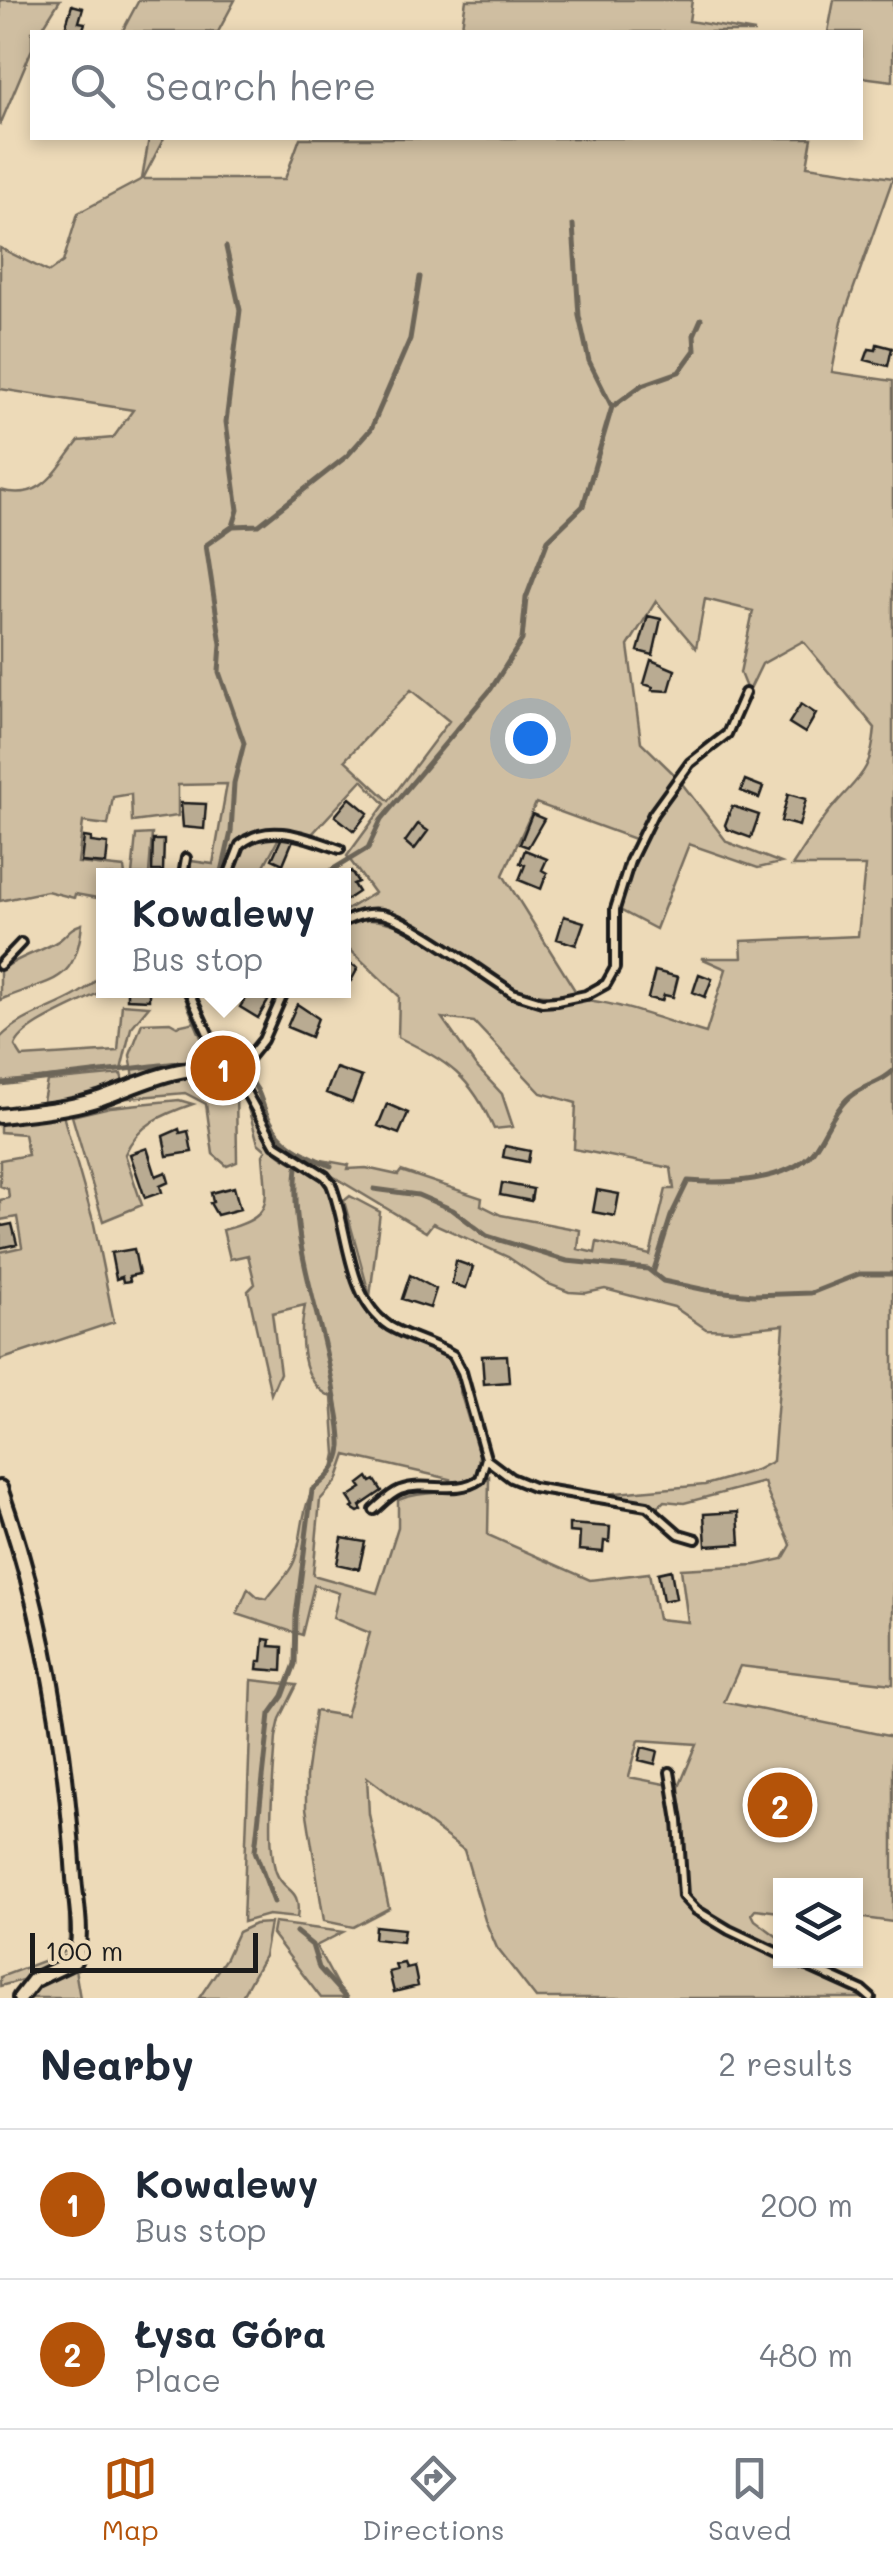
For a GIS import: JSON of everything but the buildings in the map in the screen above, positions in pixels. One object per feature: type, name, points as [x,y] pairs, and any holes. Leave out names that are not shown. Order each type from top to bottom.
[{"type":"street","points":[[0,1116],[96,1100],[158,1075],[218,1072],[237,1079]]},
{"type":"street","points":[[0,1488],[30,1578],[50,1676],[70,1818],[78,1940],[74,1961],[34,1980],[20,1998]]},
{"type":"lane","points":[[351,918],[371,914],[403,922],[512,993],[528,998],[557,1001],[579,998],[602,988],[615,968],[613,924],[630,861],[653,814],[690,763],[733,725],[745,693]]},
{"type":"lane","points":[[231,868],[240,845],[258,835],[288,833],[340,849]]},
{"type":"lane","points":[[184,868],[186,858]]},
{"type":"lane","points":[[0,965],[20,943]]},
{"type":"lane","points":[[192,998],[216,1050],[218,1072]]},
{"type":"lane","points":[[281,998],[263,1040],[237,1079],[275,1144],[325,1176],[331,1184],[361,1290],[373,1312],[400,1332],[453,1354],[486,1458],[480,1479],[467,1487],[406,1488],[374,1510]]},
{"type":"lane","points":[[486,1458],[511,1478],[533,1487],[647,1506],[678,1534],[696,1539]]},
{"type":"lane","points":[[670,1772],[684,1896],[705,1916],[773,1950]]},
{"type":"lane","points":[[812,1968],[871,1998]]},
{"type":"shaded area","points":[[0,0],[60,0],[41,30],[30,30],[30,54],[0,125]]},
{"type":"shaded area","points":[[139,0],[235,0],[219,30],[123,30]]},
{"type":"shaded area","points":[[466,0],[692,0],[689,21],[743,30],[461,30]]},
{"type":"shaded area","points":[[834,0],[893,0],[893,81],[863,77],[863,30],[828,30]]},
{"type":"shaded area","points":[[149,140],[163,140],[143,179],[285,179],[299,140],[812,140],[807,166],[893,178],[842,321],[832,372],[893,381],[893,1684],[740,1666],[724,1702],[893,1737],[893,1922],[863,1918],[863,1878],[773,1878],[773,1911],[756,1909],[752,1914],[773,1934],[773,1948],[725,1927],[700,1910],[684,1887],[679,1787],[697,1744],[639,1740],[629,1777],[670,1785],[677,1886],[686,1907],[773,1955],[773,1968],[804,1968],[867,1998],[536,1998],[497,1948],[464,1850],[367,1777],[369,1814],[389,1908],[353,1927],[324,1921],[306,1808],[315,1711],[346,1716],[370,1633],[333,1618],[339,1593],[314,1585],[302,1635],[237,1614],[248,1588],[267,1599],[290,1569],[308,1500],[321,1481],[332,1474],[336,1454],[332,1397],[313,1381],[304,1357],[305,1305],[272,1313],[280,1373],[271,1394],[248,1291],[255,1284],[248,1255],[230,1259],[223,1230],[260,1213],[266,1196],[266,1150],[258,1143],[244,1094],[273,1148],[324,1183],[337,1216],[349,1273],[363,1306],[383,1325],[450,1358],[479,1455],[477,1474],[463,1483],[450,1483],[450,1479],[346,1455],[337,1481],[320,1500],[313,1575],[377,1593],[398,1527],[398,1500],[457,1491],[489,1477],[488,1535],[590,1580],[649,1573],[658,1619],[688,1622],[681,1569],[755,1565],[783,1559],[791,1545],[764,1482],[684,1503],[664,1501],[659,1506],[605,1494],[705,1485],[773,1461],[784,1325],[706,1329],[674,1307],[605,1289],[569,1292],[546,1283],[508,1257],[433,1223],[426,1232],[299,1156],[349,1165],[348,1169],[366,1168],[398,1175],[401,1171],[482,1198],[481,1205],[501,1215],[580,1230],[578,1249],[595,1253],[597,1242],[650,1255],[666,1189],[674,1189],[671,1168],[574,1149],[576,1103],[541,1093],[474,1022],[442,1018],[475,1065],[502,1094],[513,1127],[494,1129],[476,1096],[456,1072],[398,1037],[399,996],[351,951],[351,924],[383,921],[405,929],[506,993],[530,1003],[602,1002],[706,1033],[726,969],[701,958],[742,958],[741,941],[858,936],[865,866],[792,866],[867,765],[875,728],[803,641],[762,664],[748,693],[740,673],[753,611],[705,599],[696,648],[656,601],[628,646],[641,742],[676,776],[637,840],[536,803],[503,875],[576,992],[569,994],[520,991],[396,916],[381,912],[351,915],[351,907],[374,893],[347,856],[385,804],[362,780],[311,835],[285,829],[244,835],[228,868],[188,868],[191,861],[213,864],[227,784],[178,785],[178,816],[132,822],[131,794],[113,797],[108,825],[83,822],[78,863],[124,868],[96,868],[96,898],[75,894],[74,898],[47,891],[0,901],[0,490],[15,493],[38,488],[79,441],[113,438],[133,410],[0,389],[0,248],[49,272],[63,262],[78,213],[142,179]],"holes":[[[411,690],[449,721],[389,801],[345,760]]]},
{"type":"shaded area","points":[[680,781],[727,842],[781,863],[758,868],[689,844],[656,929],[618,909],[643,842]]},
{"type":"shaded area","points":[[152,834],[149,868],[133,868],[136,835]]},
{"type":"shaded area","points":[[281,834],[263,868],[236,868],[247,842]]},
{"type":"shaded area","points":[[82,924],[74,959],[66,970],[46,983],[0,1000],[0,971]]},
{"type":"shaded area","points":[[96,980],[96,994],[39,1023],[15,1046],[22,1057],[118,1051],[122,1004],[149,1006],[131,1028],[121,1070],[0,1082],[0,1038]]},
{"type":"shaded area","points":[[170,1022],[177,1026],[195,1022],[199,1026],[210,1046],[209,1063],[134,1078],[130,1055],[142,1023]]},
{"type":"shaded area","points":[[121,1074],[123,1082],[78,1099],[42,1106],[47,1081]]},
{"type":"shaded area","points":[[200,1078],[236,1087],[237,1162],[227,1166],[213,1154],[206,1104],[185,1093],[117,1099],[155,1082]]},
{"type":"shaded area","points":[[179,1100],[193,1104],[162,1116],[145,1128],[125,1154],[142,1205],[103,1221],[72,1116],[110,1107]]},
{"type":"shaded area","points":[[63,1115],[94,1224],[114,1322],[0,1360],[0,1252],[22,1247],[17,1217],[0,1220],[0,1200],[9,1198],[8,1189],[0,1186],[0,1160],[28,1155],[24,1134],[0,1132],[0,1123]]},
{"type":"shaded area","points":[[350,1196],[380,1212],[370,1297],[344,1201]]},
{"type":"shaded area","points":[[252,1680],[297,1685],[280,1719],[276,1737],[271,1825],[276,1872],[295,1895],[297,1918],[268,1915],[243,1922]]},
{"type":"shaded area","points":[[69,1863],[74,1932],[71,1947],[64,1959],[50,1969],[0,1986],[0,1977],[66,1949]]},
{"type":"shaded area","points":[[270,1923],[264,1956],[241,1998],[199,1998],[238,1932],[255,1924]]},
{"type":"shaded area","points":[[274,1923],[343,1932],[316,1946],[344,1998],[321,1998],[272,1934]]},
{"type":"shaded area","points":[[75,1969],[80,1998],[27,1998],[36,1986]]},
{"type":"waterway","points":[[335,868],[368,848],[381,820],[491,689],[522,640],[526,598],[548,540],[583,506],[612,407],[589,361],[579,316],[573,225]]},
{"type":"waterway","points":[[223,868],[231,832],[234,783],[244,743],[219,672],[221,644],[206,545],[233,526],[238,510],[226,422],[240,310],[226,247]]},
{"type":"waterway","points":[[233,526],[259,525],[347,456],[371,429],[410,339],[420,277]]},
{"type":"waterway","points":[[612,407],[642,385],[679,372],[695,350],[694,335],[701,319]]},
{"type":"waterway","points":[[0,1084],[203,1060],[206,1046],[188,1003],[192,998]]},
{"type":"waterway","points":[[653,1273],[671,1216],[688,1181],[755,1179],[789,1169],[813,1151],[847,1099],[893,1071]]},
{"type":"waterway","points":[[248,1078],[281,1136],[331,1166]]},
{"type":"waterway","points":[[274,1902],[255,1851],[270,1714],[283,1696],[295,1664],[296,1616],[312,1490],[331,1472],[341,1447],[329,1365],[302,1253],[297,1167]]},
{"type":"waterway","points":[[374,1189],[418,1195],[453,1210],[487,1236],[567,1261],[648,1269],[663,1281],[706,1290],[753,1295],[811,1293],[859,1274],[893,1274]]},
{"type":"waterway","points":[[296,1932],[312,1945],[319,1968],[346,1998]]},
{"type":"place","name":"Kowalewy","points":[[223,1068]]},
{"type":"place","name":"Łysa Góra","points":[[780,1805]]}]
